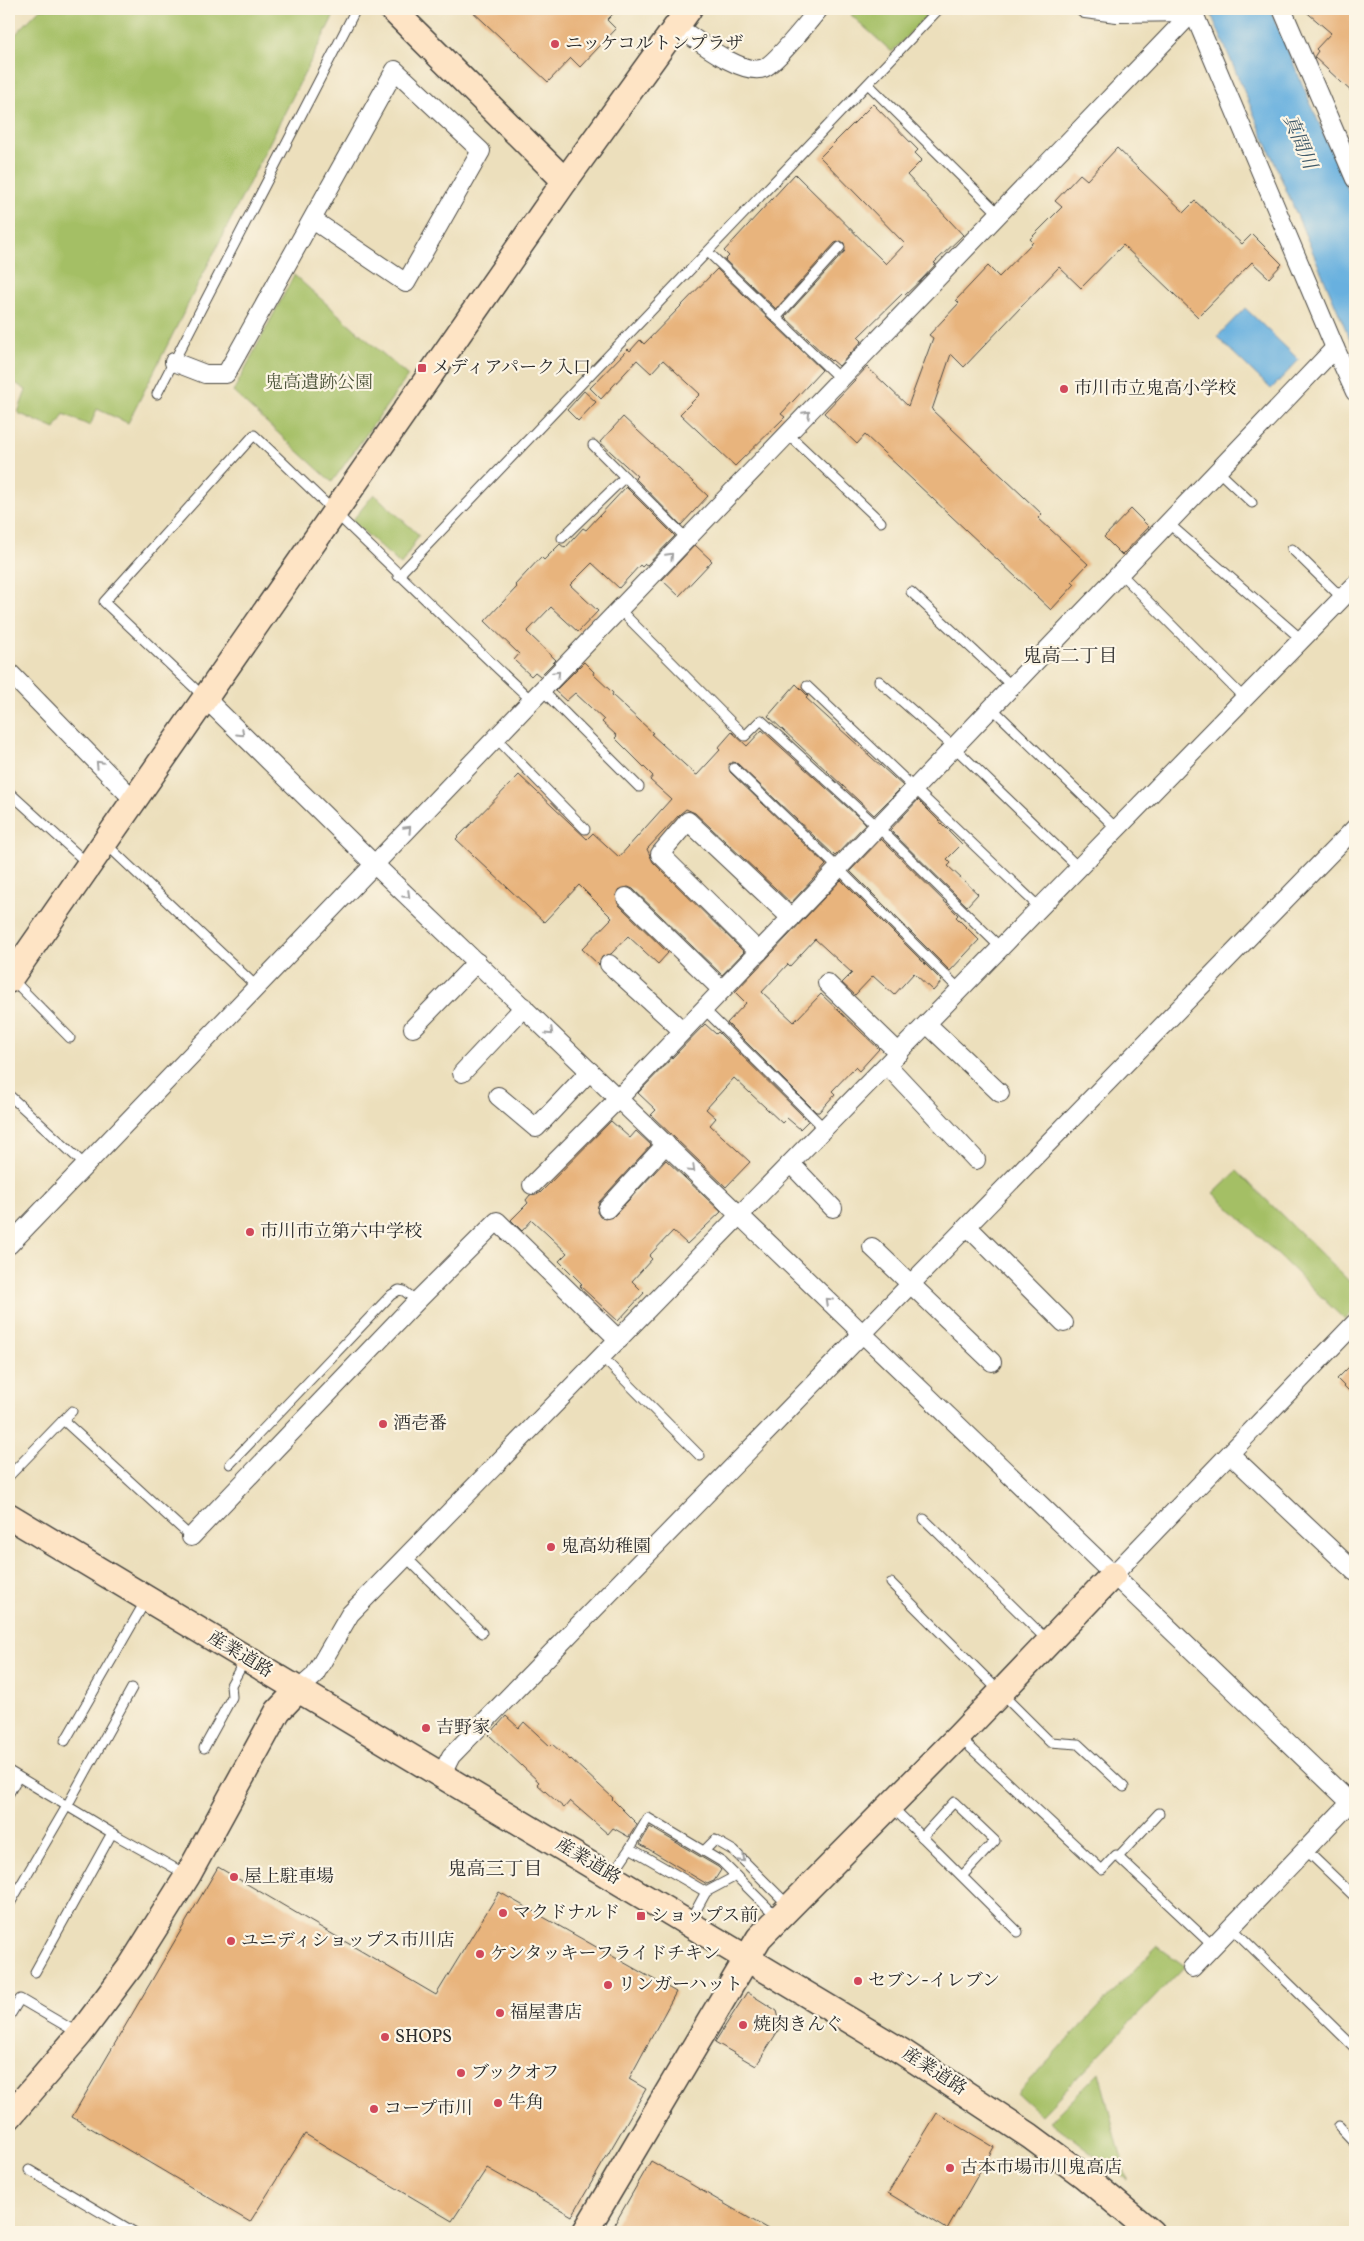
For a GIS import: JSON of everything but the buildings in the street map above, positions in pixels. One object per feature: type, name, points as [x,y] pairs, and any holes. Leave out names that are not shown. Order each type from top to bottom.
[{"type":"street","points":[[392,9],[565,181]]},
{"type":"street","points":[[14,969],[133,799],[206,699],[565,181],[683,18],[736,64],[748,69],[764,68],[774,60],[819,9]]},
{"type":"street","points":[[1085,9],[1117,14],[1194,10]]},
{"type":"street","points":[[1282,9],[1355,179]]},
{"type":"street","points":[[9,1245],[1194,10]]},
{"type":"street","points":[[1194,10],[1355,392]]},
{"type":"street","points":[[174,362],[204,374],[226,374],[395,70],[481,151],[406,283],[313,220]]},
{"type":"street","points":[[532,1186],[759,952],[1335,348]]},
{"type":"street","points":[[9,2117],[80,2034],[131,1966],[188,1875],[278,1711],[314,1676],[350,1614],[620,1340],[1355,585]]},
{"type":"street","points":[[10,675],[133,799]]},
{"type":"street","points":[[206,699],[374,864],[1113,1575],[1354,1802],[1192,1968]]},
{"type":"street","points":[[759,952],[660,854],[688,821],[791,918]]},
{"type":"street","points":[[442,1774],[450,1756],[968,1227],[1355,828]]},
{"type":"street","points":[[626,897],[722,990]]},
{"type":"street","points":[[413,1028],[477,962]]},
{"type":"street","points":[[609,964],[683,1031]]},
{"type":"street","points":[[827,983],[900,1053]]},
{"type":"street","points":[[462,1073],[524,1007]]},
{"type":"street","points":[[927,1024],[1000,1093]]},
{"type":"street","points":[[887,1065],[976,1160]]},
{"type":"street","points":[[498,1096],[536,1128],[590,1070]]},
{"type":"street","points":[[607,1209],[666,1144]]},
{"type":"street","points":[[791,1164],[833,1208]]},
{"type":"street","points":[[191,1537],[497,1220],[620,1340]]},
{"type":"street","points":[[968,1227],[1064,1323]]},
{"type":"street","points":[[872,1247],[992,1362]]},
{"type":"street","points":[[585,2232],[759,1938],[959,1736],[1355,1323]]},
{"type":"street","points":[[1230,1454],[1355,1572]]},
{"type":"street","name":"産業道路","points":[[9,1516],[747,1957],[980,2102],[1084,2176],[1151,2232]]},
{"type":"lane","points":[[157,394],[356,9]]},
{"type":"lane","points":[[398,576],[939,9]]},
{"type":"lane","points":[[868,84],[999,214]]},
{"type":"lane","points":[[776,318],[840,248]]},
{"type":"lane","points":[[708,252],[840,379]]},
{"type":"lane","points":[[788,434],[881,522]]},
{"type":"lane","points":[[206,699],[104,602],[254,435],[336,513],[398,576],[537,695],[639,787]]},
{"type":"lane","points":[[593,445],[687,539]]},
{"type":"lane","points":[[1218,471],[1252,503]]},
{"type":"lane","points":[[562,538],[625,478]]},
{"type":"lane","points":[[1168,523],[1302,639]]},
{"type":"lane","points":[[1292,549],[1342,598]]},
{"type":"lane","points":[[1120,573],[1244,698]]},
{"type":"lane","points":[[911,592],[1012,686]]},
{"type":"lane","points":[[620,609],[746,736],[761,720],[878,827],[1001,948]]},
{"type":"lane","points":[[879,681],[954,747],[1079,868]]},
{"type":"lane","points":[[807,686],[1040,908]]},
{"type":"lane","points":[[992,708],[1117,829]]},
{"type":"lane","points":[[496,738],[586,829]]},
{"type":"lane","points":[[734,768],[838,868],[960,990]]},
{"type":"lane","points":[[9,792],[88,864]]},
{"type":"lane","points":[[103,842],[257,987]]},
{"type":"lane","points":[[14,969],[70,1038]]},
{"type":"lane","points":[[704,1009],[825,1130]]},
{"type":"lane","points":[[9,1095],[85,1165]]},
{"type":"lane","points":[[230,1464],[391,1294],[398,1290],[404,1291],[417,1301]]},
{"type":"lane","points":[[602,1357],[700,1456]]},
{"type":"lane","points":[[9,1476],[72,1411]]},
{"type":"lane","points":[[63,1420],[191,1537]]},
{"type":"lane","points":[[924,1519],[1049,1642]]},
{"type":"lane","points":[[406,1557],[482,1633]]},
{"type":"lane","points":[[891,1583],[1050,1742],[1078,1744],[1124,1787]]},
{"type":"lane","points":[[65,1741],[147,1598]]},
{"type":"lane","points":[[204,1748],[232,1697],[232,1685],[246,1658]]},
{"type":"lane","points":[[9,1905],[67,1806],[132,1688]]},
{"type":"lane","points":[[959,1736],[1102,1870],[1116,1855],[1118,1857],[1159,1813]]},
{"type":"lane","points":[[9,1771],[112,1833],[188,1875]]},
{"type":"lane","points":[[9,1793],[18,1777]]},
{"type":"lane","points":[[922,1837],[954,1802],[995,1841],[962,1876]]},
{"type":"lane","points":[[890,1806],[1018,1932]]},
{"type":"lane","points":[[611,1876],[648,1818],[722,1862],[736,1876],[784,1912]]},
{"type":"lane","points":[[35,1972],[112,1833]]},
{"type":"lane","points":[[704,1851],[715,1840],[734,1852],[784,1912]]},
{"type":"lane","points":[[630,1848],[706,1892]]},
{"type":"lane","points":[[1306,1850],[1355,1897]]},
{"type":"lane","points":[[1118,1857],[1213,1946]]},
{"type":"lane","points":[[689,1922],[706,1892],[736,1876]]},
{"type":"lane","points":[[1231,1928],[1355,2048]]},
{"type":"lane","points":[[9,2017],[20,1999],[80,2034]]},
{"type":"lane","points":[[1338,2126],[1355,2143]]},
{"type":"lane","points":[[28,2170],[134,2232]]},
{"type":"green space","points":[[40,9],[337,9],[128,423],[97,409],[90,426],[64,414],[55,429],[18,413],[26,390],[9,379],[9,41]]},
{"type":"green space","points":[[857,9],[933,9],[892,52],[851,15]]},
{"type":"green space","name":"鬼高遺跡公園","points":[[294,275],[408,376],[332,482],[233,392]]},
{"type":"green space","points":[[374,494],[419,535],[401,565],[352,521]]},
{"type":"green space","points":[[1237,1171],[1355,1287],[1355,1309],[1345,1320],[1214,1193]]},
{"type":"green space","points":[[1157,1946],[1185,1966],[1041,2115],[1017,2093]]},
{"type":"green space","points":[[1099,2072],[1127,2180],[1050,2121]]},
{"type":"water","name":"真間川","points":[[1209,9],[1270,9],[1355,207],[1355,351]]},
{"type":"water","points":[[1245,308],[1299,360],[1271,389],[1217,337]]},
{"type":"place","name":"ニッケコルトンプラザ","points":[[555,44]]},
{"type":"place","name":"メディアパーク入口","points":[[422,368]]},
{"type":"place","name":"市川市立鬼高小学校","points":[[1064,389]]},
{"type":"place","name":"市川市立第六中学校","points":[[250,1232]]},
{"type":"place","name":"酒壱番","points":[[383,1424]]},
{"type":"place","name":"鬼高幼稚園","points":[[551,1547]]},
{"type":"place","name":"吉野家","points":[[426,1728]]},
{"type":"place","name":"屋上駐車場","points":[[234,1877]]},
{"type":"place","name":"マクドナルド","points":[[503,1913]]},
{"type":"place","name":"ショップス前","points":[[641,1916]]},
{"type":"place","name":"ユニディショップス市川店","points":[[231,1941]]},
{"type":"place","name":"ケンタッキーフライドチキン","points":[[480,1954]]},
{"type":"place","name":"セブン-イレブン","points":[[858,1981]]},
{"type":"place","name":"リンガーハット","points":[[608,1985]]},
{"type":"place","name":"福屋書店","points":[[500,2013]]},
{"type":"place","name":"焼肉きんぐ","points":[[743,2025]]},
{"type":"place","name":"SHOPS","points":[[385,2037]]},
{"type":"place","name":"ブックオフ","points":[[461,2073]]},
{"type":"place","name":"牛角","points":[[498,2103]]},
{"type":"place","name":"コープ市川","points":[[374,2109]]},
{"type":"place","name":"古本市場市川鬼高店","points":[[950,2168]]},
{"type":"district","name":"鬼高二丁目","points":[[1070,657]]},
{"type":"district","name":"鬼高三丁目","points":[[495,1870]]}]
